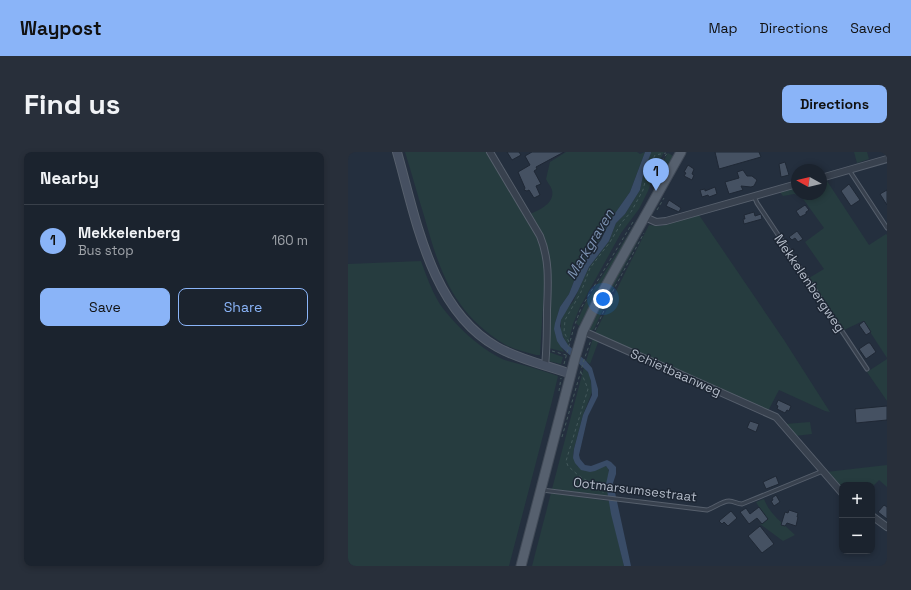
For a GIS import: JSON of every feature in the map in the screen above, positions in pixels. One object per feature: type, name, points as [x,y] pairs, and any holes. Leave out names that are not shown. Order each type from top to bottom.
[{"type":"main road","points":[[397,152],[431,267],[442,290],[461,317],[478,334],[503,350],[545,366],[576,373]]},
{"type":"main road","points":[[521,566],[541,490],[576,373],[577,352],[583,331],[597,302],[682,152]]},
{"type":"street","points":[[490,152],[540,236],[544,247],[548,274],[547,350],[545,366]]},
{"type":"street","points":[[827,176],[887,159]]},
{"type":"street","points":[[645,217],[656,222],[666,221],[791,186]]},
{"type":"street","name":"Schietbaanweg","points":[[583,331],[776,417],[839,490]]},
{"type":"street","points":[[875,518],[887,527]]},
{"type":"lane","points":[[850,169],[851,173],[887,228]]},
{"type":"lane","name":"Mekkelenbergweg","points":[[754,196],[761,209],[867,369]]},
{"type":"lane","name":"Ootmarsumsestraat","points":[[541,490],[702,510],[712,509],[730,501],[742,504],[823,471]]},
{"type":"path","points":[[570,342],[564,332],[565,320],[581,292],[590,268],[610,242],[622,222],[631,212],[643,190],[648,170],[655,155],[667,153]]},
{"type":"path","points":[[654,184],[663,159],[667,153]]},
{"type":"path","points":[[547,350],[566,355],[581,308],[634,220]]},
{"type":"path","points":[[562,439],[576,373],[584,360],[592,335],[614,289],[639,244],[645,230]]},
{"type":"path","points":[[576,373],[588,389],[566,461],[568,466],[575,473],[602,490],[606,498]]},
{"type":"green space","points":[[405,152],[490,152],[542,246],[545,274],[540,355],[519,350],[504,344],[487,332],[461,305],[451,290],[443,274],[431,239]]},
{"type":"green space","points":[[566,152],[637,152],[640,154],[645,152],[630,192],[611,219],[600,240],[586,259],[576,276],[569,294],[560,307],[555,323],[561,347],[564,352],[549,348],[550,274],[538,228],[530,214],[542,208],[551,199],[552,190],[546,179],[550,162]]},
{"type":"green space","points":[[651,152],[664,152],[639,209],[621,233],[580,307],[573,324],[568,345],[561,333],[561,320],[567,308],[573,302],[589,267],[609,241],[616,223],[625,214],[640,190],[644,171]]},
{"type":"green space","points":[[854,152],[867,152],[869,159],[857,163]]},
{"type":"green space","points":[[668,153],[675,157],[654,191],[662,164]]},
{"type":"green space","points":[[827,181],[869,245],[886,234],[887,235],[887,358],[863,321],[844,330],[809,278],[824,269],[805,242],[824,228],[804,200],[827,200]]},
{"type":"green space","points":[[791,189],[791,195],[783,196],[780,192]]},
{"type":"green space","points":[[699,215],[784,340],[830,412],[779,390],[768,411],[595,333],[649,225],[661,226]]},
{"type":"green space","points":[[637,220],[579,326],[576,323],[586,302]]},
{"type":"green space","points":[[644,225],[637,243],[614,286],[594,329],[591,331],[589,328],[599,304]]},
{"type":"green space","points":[[421,261],[438,301],[451,318],[469,336],[499,357],[558,376],[509,566],[348,566],[348,264]]},
{"type":"green space","points":[[593,338],[599,340],[590,364],[586,361]]},
{"type":"green space","points":[[549,352],[563,357],[561,364],[548,361]]},
{"type":"green space","points":[[887,359],[887,401],[867,372]]},
{"type":"green space","points":[[584,367],[590,375],[592,392],[583,415],[573,454],[578,467],[606,466],[608,468],[609,473],[606,484],[608,496],[552,489]]},
{"type":"green space","points":[[810,422],[812,434],[795,436],[785,424]]},
{"type":"green space","points":[[887,465],[887,487],[879,480],[875,484],[875,482],[839,482],[839,487],[826,472]]},
{"type":"green space","points":[[551,493],[609,501],[624,566],[532,566]]},
{"type":"green space","points":[[764,499],[773,514],[795,535],[783,541],[760,524],[765,521],[756,502]]},
{"type":"water","points":[[645,152],[651,153],[644,171],[640,190],[625,214],[616,223],[609,241],[589,267],[578,291],[561,320],[560,326],[563,337],[568,345],[592,368],[598,389],[598,396],[588,416],[579,455],[580,459],[585,465],[591,466],[607,460],[616,467],[616,474],[613,483],[631,566],[624,566],[611,514],[606,484],[609,470],[606,466],[590,472],[581,470],[573,458],[583,415],[592,395],[591,381],[588,372],[561,347],[557,341],[554,329],[560,307],[569,294],[576,276],[601,240],[611,219],[630,192]]},
{"type":"building","points":[[507,152],[519,152],[521,155],[512,160]]},
{"type":"building","points":[[532,152],[564,152],[536,167],[537,169],[534,171],[541,184],[536,186],[540,195],[534,198],[529,190],[524,190],[525,188],[518,172],[530,165],[525,156]]},
{"type":"building","points":[[715,152],[759,152],[761,157],[719,169]]},
{"type":"building","points":[[785,162],[789,175],[781,177],[779,164]]},
{"type":"building","points":[[688,165],[694,169],[692,180],[684,176],[686,173],[684,172]]},
{"type":"building","points":[[743,170],[747,176],[752,176],[757,180],[754,186],[741,186],[743,190],[729,194],[725,182],[739,178],[737,172]]},
{"type":"building","points":[[849,184],[860,200],[851,206],[841,191]]},
{"type":"building","points":[[715,187],[717,194],[709,197],[708,195],[702,197],[700,190],[705,189],[705,191]]},
{"type":"building","points":[[887,190],[887,205],[880,194]]},
{"type":"building","points":[[669,200],[681,208],[679,212],[666,206]]},
{"type":"building","points":[[805,205],[809,210],[806,214],[800,217],[796,211]]},
{"type":"building","points":[[754,212],[755,216],[761,214],[762,219],[744,224],[744,215]]},
{"type":"building","points":[[797,231],[803,239],[798,242],[795,238],[792,240],[789,237]]},
{"type":"building","points":[[864,321],[871,332],[866,335],[859,325]]},
{"type":"building","points":[[870,343],[876,352],[866,359],[859,349]]},
{"type":"building","points":[[778,400],[791,406],[789,411],[787,410],[785,413],[777,409],[778,406],[776,405]]},
{"type":"building","points":[[887,406],[887,420],[856,423],[855,409]]},
{"type":"building","points":[[750,421],[759,424],[756,432],[747,428]]},
{"type":"building","points":[[776,476],[779,484],[766,489],[763,482]]},
{"type":"building","points":[[776,495],[780,502],[774,506],[771,501]]},
{"type":"building","points":[[884,505],[887,507],[887,519],[878,512]]},
{"type":"building","points":[[759,507],[768,519],[762,524],[757,518],[749,524],[740,512],[746,508],[750,514]]},
{"type":"building","points":[[789,510],[798,513],[796,526],[787,523],[785,526],[781,525],[785,512],[788,513]]},
{"type":"building","points":[[731,511],[737,518],[728,526],[724,522],[722,524],[719,521]]},
{"type":"building","points":[[760,526],[774,544],[762,553],[748,536]]},
{"type":"place","name":"Mekkelenberg","points":[[656,191]]},
{"type":"water label","name":"Markgraven","points":[[590,244]]}]
